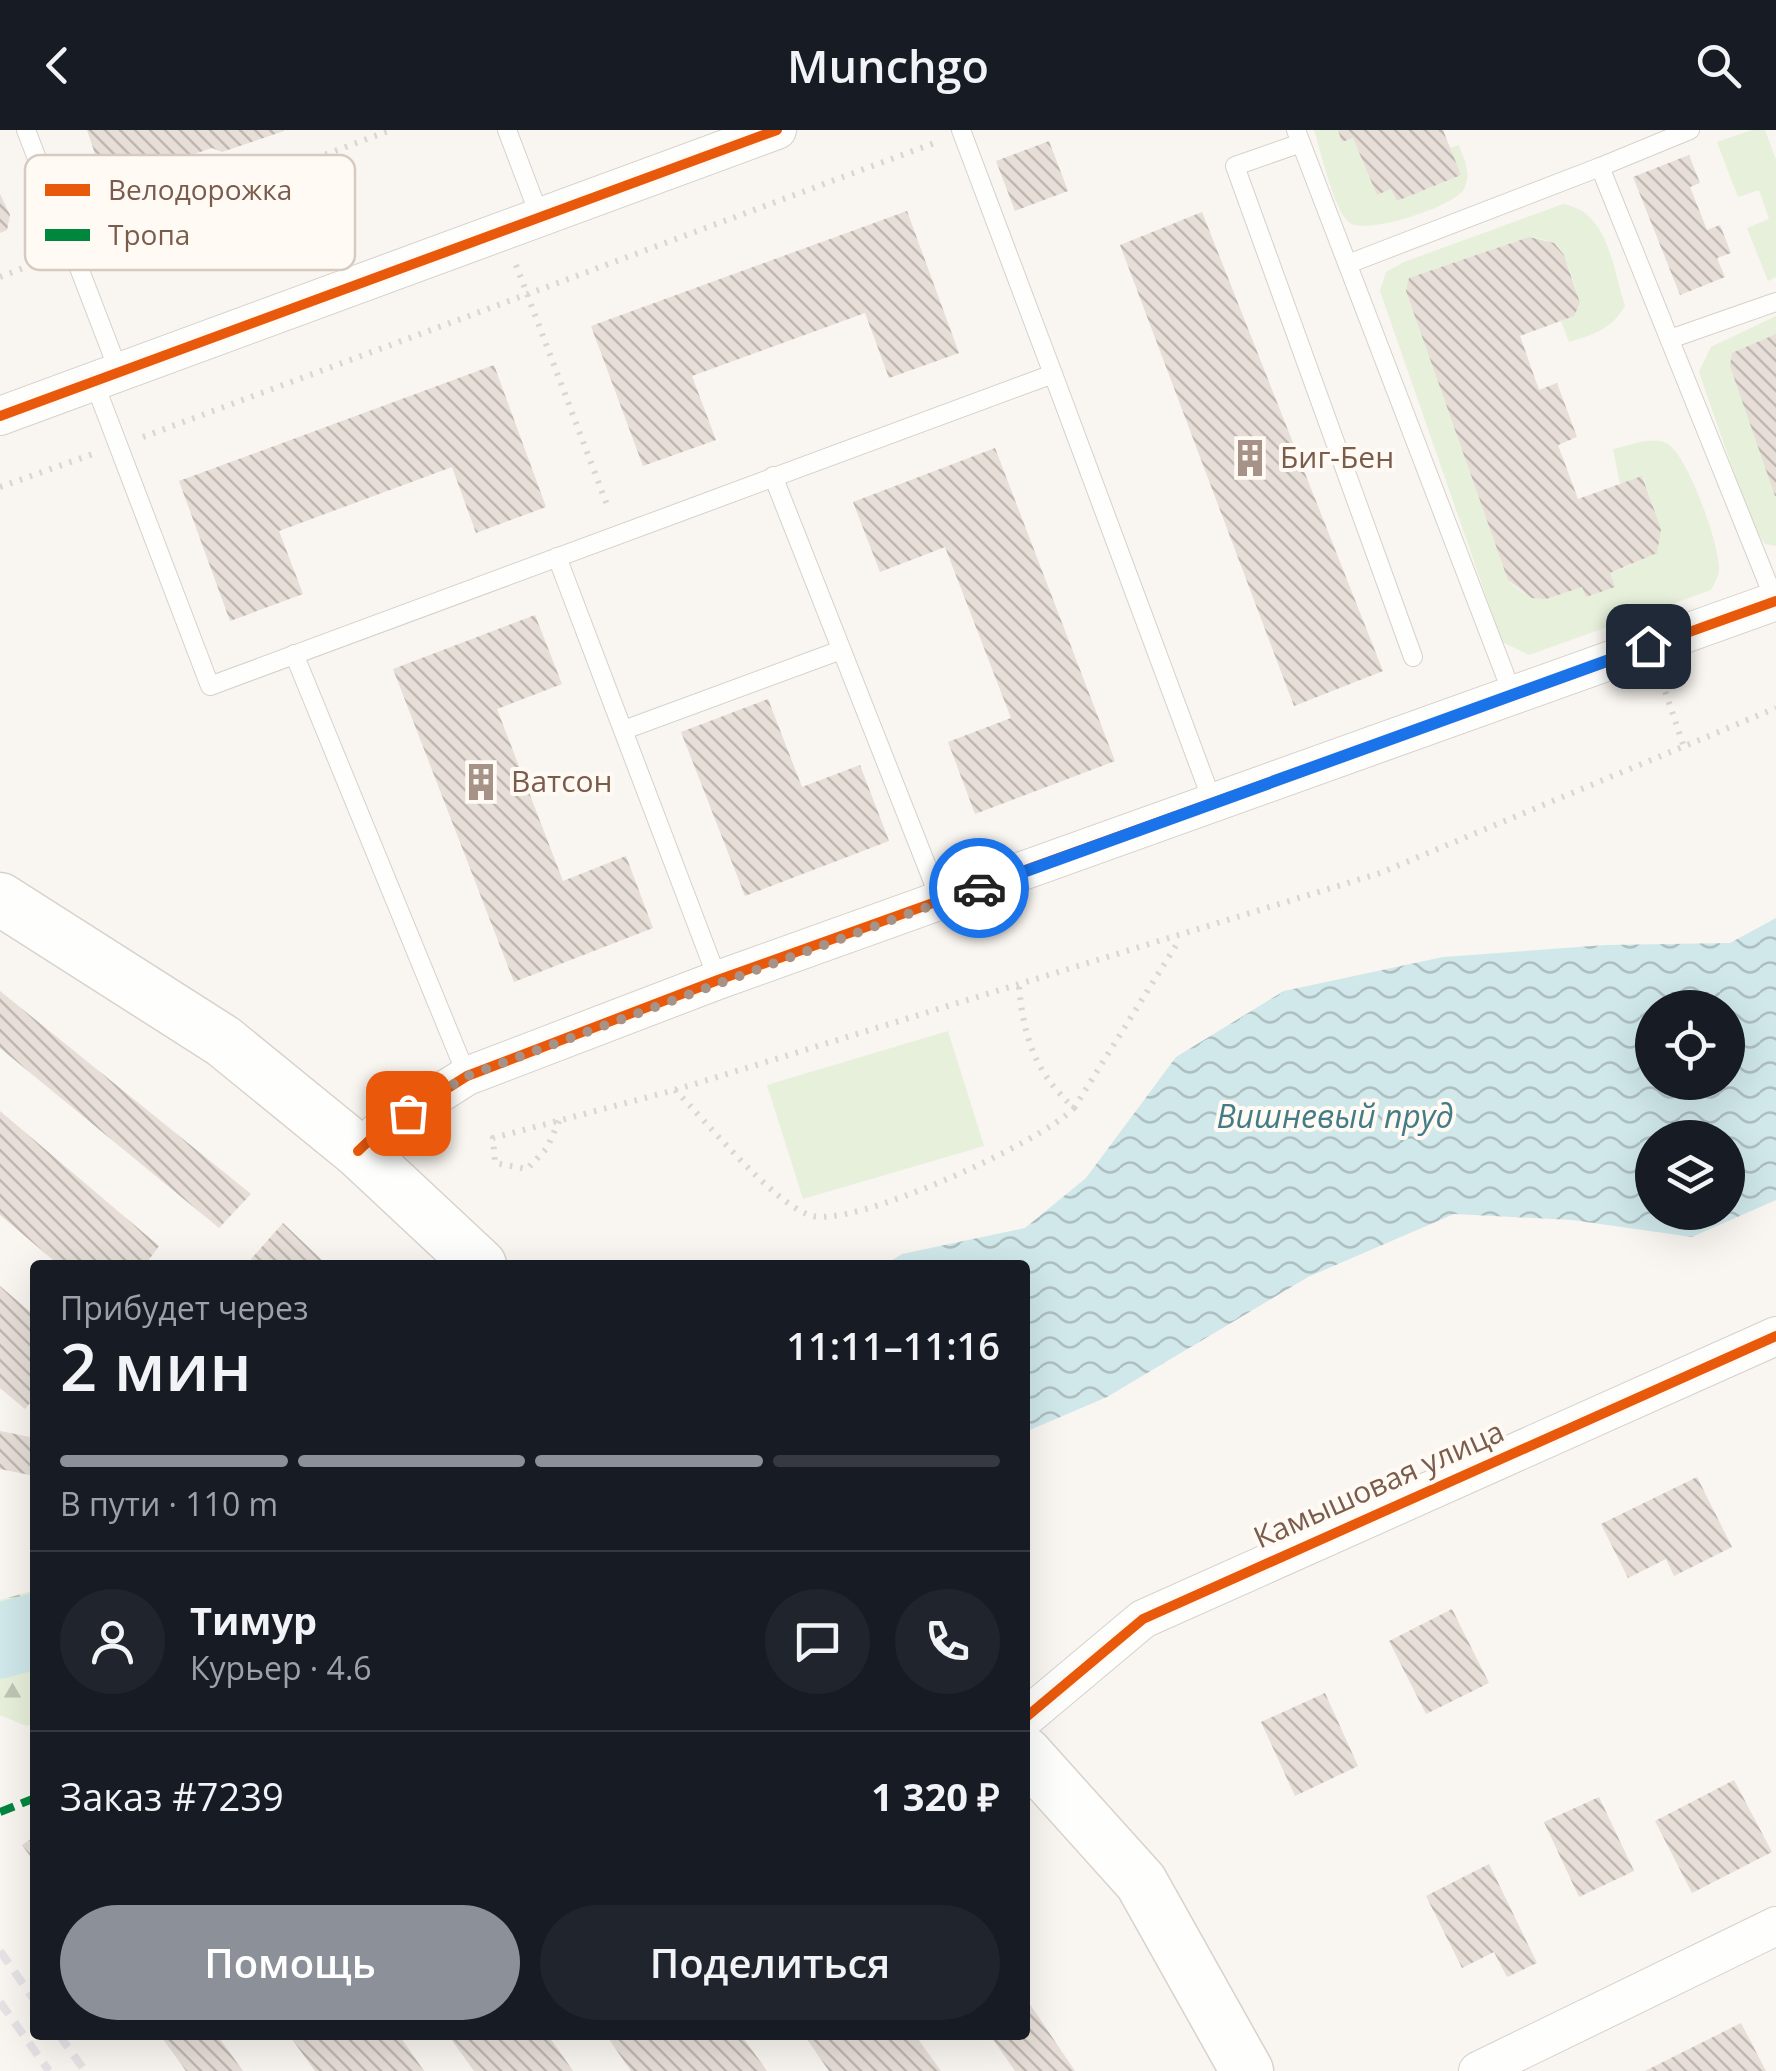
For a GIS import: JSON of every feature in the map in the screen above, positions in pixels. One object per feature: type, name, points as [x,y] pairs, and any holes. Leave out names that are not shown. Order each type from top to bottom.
[{"type":"main road","points":[[0,899],[223,1041],[358,1151],[475,1260]]},
{"type":"main road","points":[[1030,1760],[1141,1882],[1247,2071]]},
{"type":"street","points":[[0,416],[777,130]]},
{"type":"street","points":[[358,1151],[378,1132],[467,1076],[718,980],[1776,601]]},
{"type":"street","name":"Камышовая улица","points":[[1030,1714],[1143,1619],[1776,1336]]},
{"type":"street","points":[[1478,2071],[1776,1926]]},
{"type":"lane","points":[[26,130],[36,155]]},
{"type":"lane","points":[[507,130],[540,217]]},
{"type":"lane","points":[[1348,264],[1690,130]]},
{"type":"lane","points":[[962,131],[1213,804]]},
{"type":"lane","points":[[1413,657],[1236,166],[1298,136],[1512,693]]},
{"type":"lane","points":[[1600,168],[1776,601]]},
{"type":"lane","points":[[78,270],[106,377],[118,446],[210,686],[1053,374]]},
{"type":"lane","points":[[1670,339],[1776,302]]},
{"type":"lane","points":[[772,476],[940,902]]},
{"type":"lane","points":[[557,557],[718,980]]},
{"type":"lane","points":[[624,730],[841,650]]},
{"type":"lane","points":[[294,654],[467,1076]]},
{"type":"path","points":[[324,155],[391,130]]},
{"type":"path","points":[[0,487],[962,131]]},
{"type":"path","points":[[502,231],[618,534]]},
{"type":"path","points":[[0,277],[25,267]]},
{"type":"path","points":[[1648,646],[1684,748]]},
{"type":"path","points":[[559,1121],[547,1148],[527,1169],[495,1163],[494,1138],[675,1090],[1380,873],[1776,708]]},
{"type":"path","points":[[675,1090],[779,1195],[807,1214],[823,1219],[995,1160],[1060,1123],[1074,1108],[1182,937]]},
{"type":"path","points":[[1019,986],[1027,1044],[1050,1086],[1074,1108]]},
{"type":"green space","points":[[1314,130],[1338,130],[1343,142],[1353,138],[1377,195],[1391,189],[1397,201],[1461,175],[1450,148],[1459,145],[1466,167],[1464,189],[1445,203],[1410,217],[1374,225],[1350,223],[1333,194]]},
{"type":"green space","points":[[1752,130],[1765,130],[1776,160],[1776,277],[1768,281],[1747,228],[1769,219],[1759,190],[1738,197],[1717,142]]},
{"type":"green space","points":[[1563,204],[1590,218],[1612,259],[1625,306],[1601,330],[1569,342],[1561,321],[1574,316],[1580,303],[1565,259],[1542,239],[1529,237],[1410,278],[1406,291],[1508,580],[1526,594],[1542,597],[1581,587],[1614,587],[1610,573],[1645,557],[1654,548],[1658,526],[1643,477],[1620,484],[1613,449],[1654,441],[1666,443],[1683,463],[1708,521],[1719,569],[1711,590],[1529,655],[1502,642],[1380,291],[1386,272],[1404,262]]},
{"type":"green space","points":[[1776,316],[1776,546],[1765,544],[1753,527],[1699,372],[1711,347]]},
{"type":"green space","points":[[948,1031],[984,1146],[803,1199],[767,1085]]},
{"type":"green space","points":[[30,1591],[30,1725],[26,1726],[0,1715],[0,1600]]},
{"type":"water","name":"Вишневый пруд","points":[[1776,918],[1776,1200],[1745,1214],[1745,1120],[1635,1120],[1635,1229],[1572,1220],[1454,1214],[1308,1277],[1107,1397],[1030,1430],[1030,1260],[892,1260],[902,1254],[1025,1228],[1086,1178],[1176,1057],[1284,991],[1443,957],[1606,945],[1730,943]]},
{"type":"water","name":"Вишневый пруд","points":[[1643,1230],[1708,1230],[1692,1237]]},
{"type":"building","points":[[87,130],[284,130],[222,152],[212,148],[191,155],[95,155]]},
{"type":"building","points":[[1338,130],[1443,130],[1461,175],[1397,201],[1391,189],[1377,195],[1353,138],[1342,142]]},
{"type":"building","points":[[1049,141],[1068,191],[1015,211],[996,161]]},
{"type":"building","points":[[1689,155],[1700,183],[1690,187],[1707,230],[1720,225],[1731,253],[1717,258],[1725,277],[1680,295],[1633,177]]},
{"type":"building","points":[[0,194],[10,215],[7,230],[0,233]]},
{"type":"building","points":[[907,211],[959,353],[889,378],[865,313],[692,376],[716,440],[643,466],[591,326]]},
{"type":"building","name":"Биг-Бен","points":[[1202,212],[1383,671],[1294,706],[1120,245]]},
{"type":"building","points":[[1529,237],[1554,243],[1564,255],[1580,303],[1574,316],[1520,336],[1539,390],[1557,383],[1577,437],[1558,445],[1578,499],[1642,476],[1661,529],[1657,553],[1610,573],[1615,587],[1586,597],[1582,587],[1546,599],[1532,598],[1508,580],[1406,291],[1409,278]]},
{"type":"building","points":[[1776,334],[1775,496],[1730,366],[1732,353]]},
{"type":"building","points":[[494,365],[546,507],[476,533],[452,467],[279,531],[303,594],[230,621],[179,481]]},
{"type":"building","points":[[995,448],[1115,761],[975,814],[948,742],[1011,718],[945,547],[880,572],[853,502]]},
{"type":"building","name":"Ватсон","points":[[535,615],[562,684],[497,709],[563,881],[626,856],[653,928],[514,982],[393,669]]},
{"type":"building","points":[[768,699],[802,787],[860,765],[889,841],[745,896],[681,732]]},
{"type":"building","points":[[0,991],[251,1194],[219,1228],[0,1048]]},
{"type":"building","points":[[0,1111],[159,1246],[149,1260],[53,1260],[0,1215]]},
{"type":"building","points":[[283,1223],[322,1260],[252,1260]]},
{"type":"building","points":[[0,1286],[30,1312],[30,1403],[25,1409],[0,1388]]},
{"type":"building","points":[[0,1431],[30,1437],[30,1475],[0,1469]]},
{"type":"building","points":[[1697,1477],[1732,1547],[1674,1576],[1666,1559],[1628,1578],[1601,1524]]},
{"type":"building","points":[[1452,1609],[1489,1683],[1426,1714],[1389,1641]]},
{"type":"building","points":[[1325,1693],[1358,1766],[1295,1796],[1261,1722]]},
{"type":"building","points":[[1734,1780],[1772,1852],[1692,1893],[1655,1821]]},
{"type":"building","points":[[1599,1797],[1634,1871],[1579,1897],[1544,1822]]},
{"type":"building","points":[[30,1839],[30,1856],[22,1845]]},
{"type":"building","points":[[1489,1864],[1537,1963],[1507,1977],[1494,1952],[1462,1968],[1426,1896]]},
{"type":"building","points":[[1030,2004],[1075,2071],[1015,2071],[993,2040],[1030,2040]]},
{"type":"building","points":[[1741,2023],[1766,2071],[1645,2071]]},
{"type":"building","points":[[164,2040],[221,2040],[243,2071],[186,2071]]},
{"type":"building","points":[[293,2040],[402,2040],[424,2071],[315,2071]]},
{"type":"building","points":[[452,2040],[551,2040],[573,2071],[474,2071]]},
{"type":"building","points":[[609,2040],[745,2040],[767,2071],[631,2071]]},
{"type":"building","points":[[807,2040],[919,2040],[941,2071],[829,2071]]},
{"type":"waterway","points":[[0,1641],[30,1632]]},
{"type":"railway","points":[[0,1951],[30,1994]]},
{"type":"railway","points":[[0,2002],[49,2071]]},
{"type":"railway","points":[[63,2040],[85,2071]]},
{"type":"marked path","points":[[0,1812],[30,1800]]},
{"type":"cycle path","points":[[0,416],[777,130]]},
{"type":"cycle path","points":[[358,1151],[378,1132],[467,1076],[718,980],[1776,601]]},
{"type":"cycle path","points":[[1030,1714],[1143,1619],[1776,1336]]},
{"type":"way so far","points":[[408,1113],[467,1076],[718,980],[979,888]]},
{"type":"place","name":"Биг-Бен","points":[[1250,458]]},
{"type":"place","name":"Ватсон","points":[[481,782]]},
{"type":"route","points":[[979,888],[1648,646]]}]
